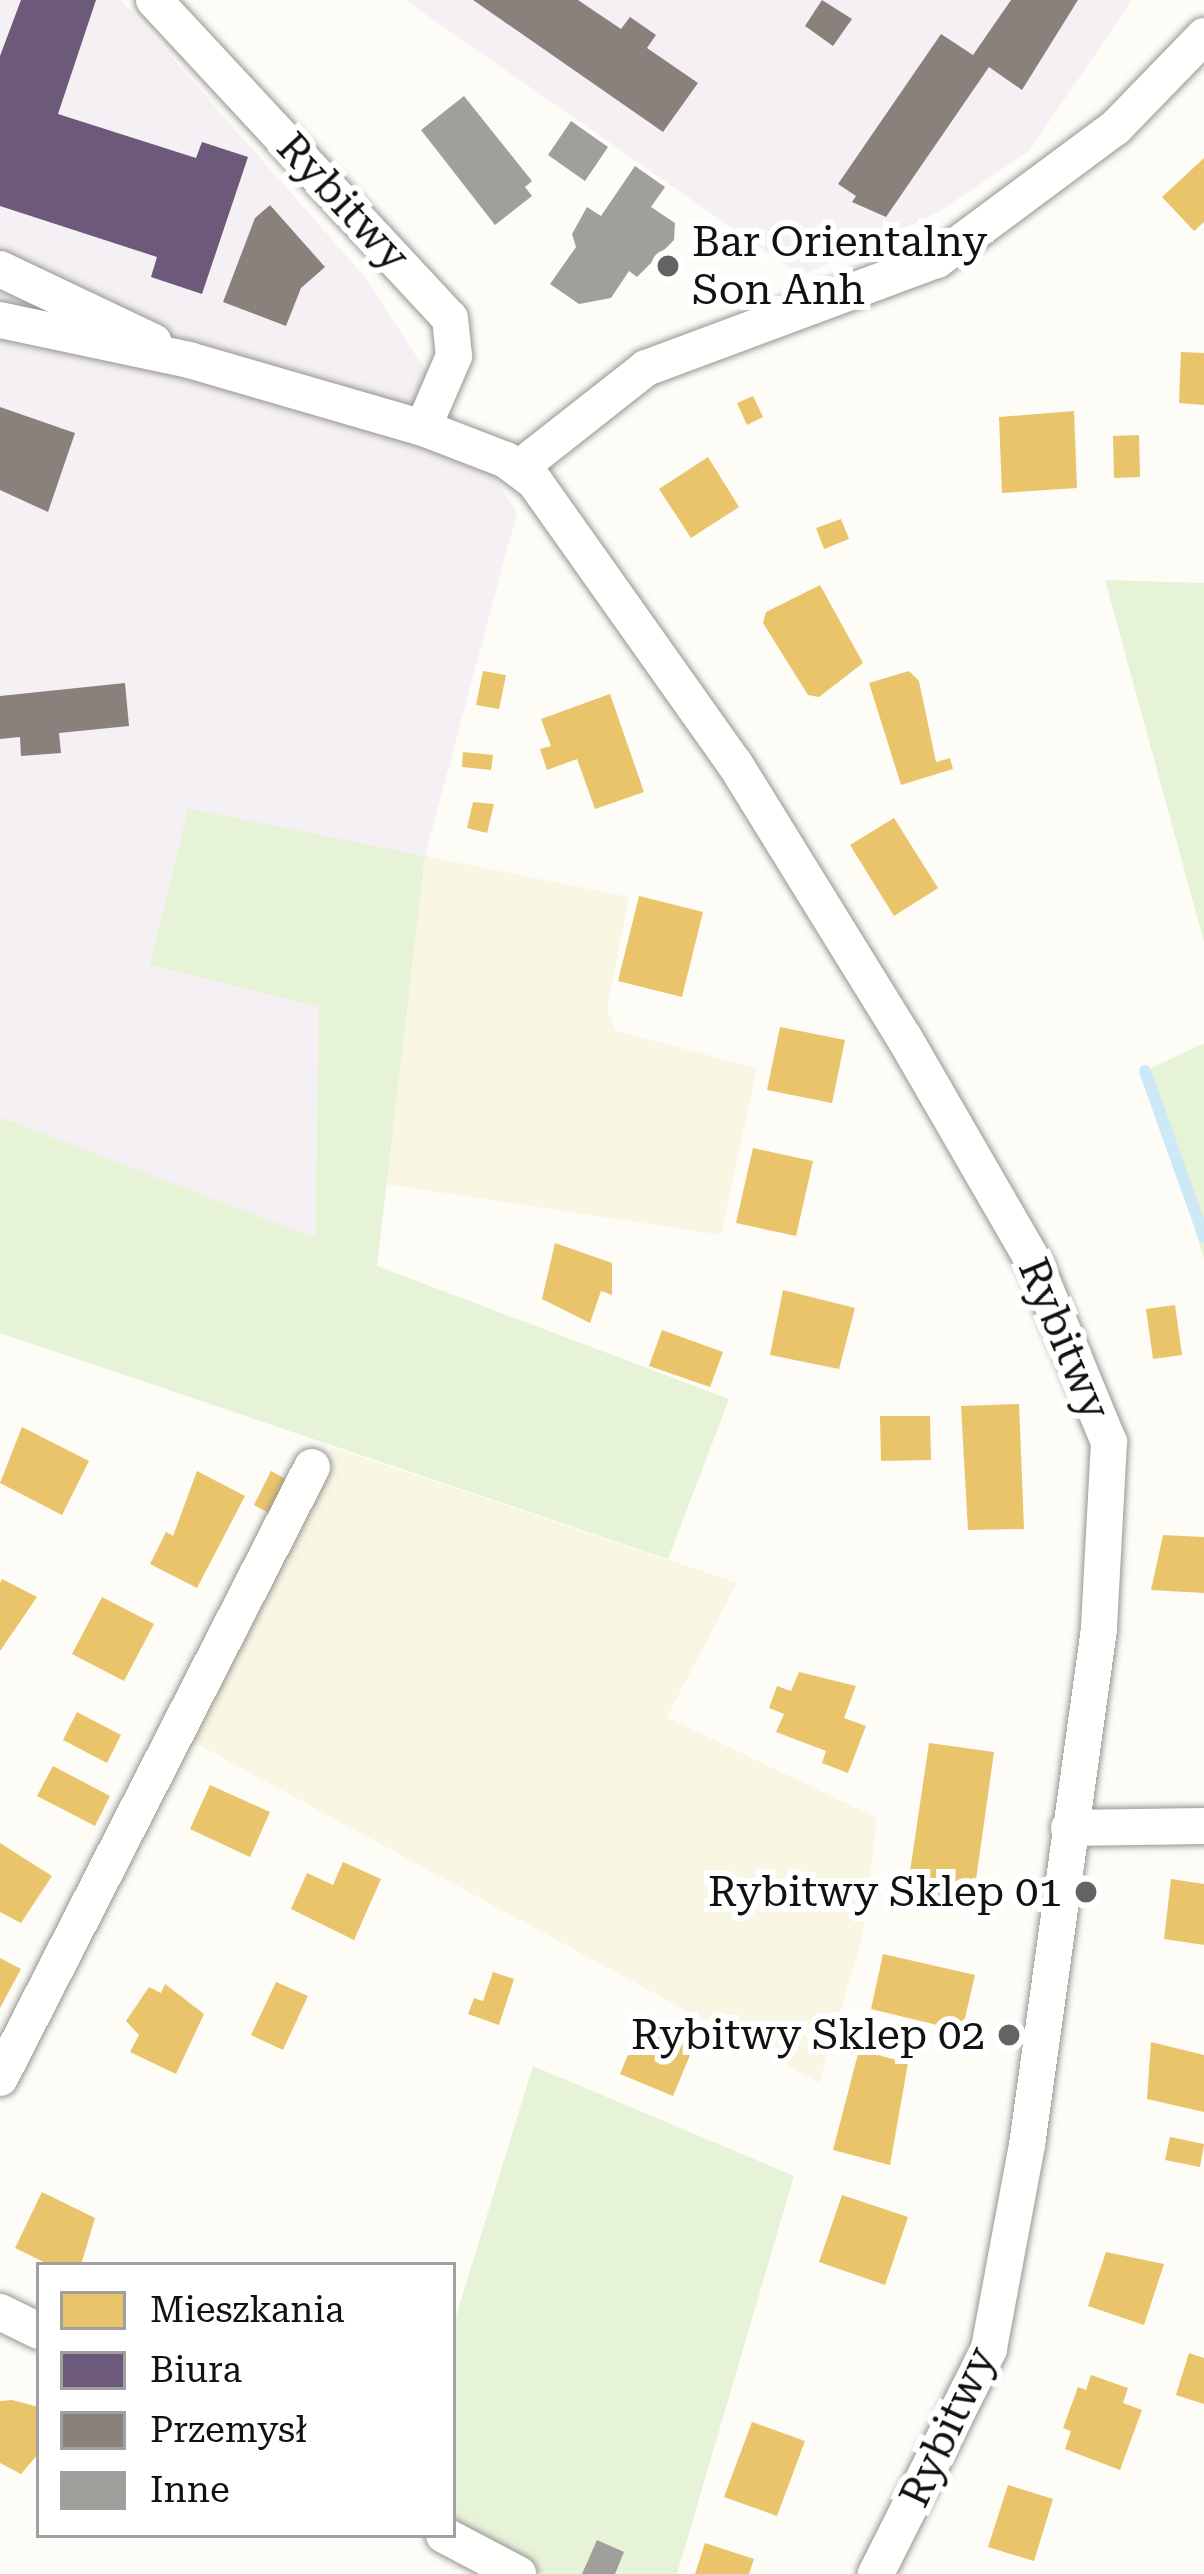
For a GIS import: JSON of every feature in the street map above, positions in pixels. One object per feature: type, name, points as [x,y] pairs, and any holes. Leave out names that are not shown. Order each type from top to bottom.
[{"type":"street","name":"Rybitwy","points":[[154,0],[450,318],[454,356],[422,428]]},
{"type":"street","points":[[519,468],[646,368],[937,260],[1115,128],[1204,36]]},
{"type":"street","name":"Rybitwy","points":[[0,269],[189,359]]},
{"type":"street","name":"Rybitwy","points":[[0,320],[189,359],[422,428],[519,468],[568,521],[735,764],[904,1039],[1036,1266],[1109,1442],[1099,1629],[1027,2144],[989,2349],[876,2574]]},
{"type":"street","points":[[0,2078],[312,1467]]},
{"type":"street","points":[[1069,1828],[1204,1826]]},
{"type":"street","points":[[0,2312],[36,2330]]},
{"type":"street","points":[[450,2538],[518,2574]]},
{"type":"shaded area","points":[[0,0],[121,0],[365,277],[517,512],[425,856],[189,808],[319,1006],[315,1239],[0,1117]]},
{"type":"shaded area","points":[[405,0],[1132,0],[1029,151],[937,213],[801,276]]},
{"type":"shaded area","points":[[425,856],[629,897],[607,1010],[616,1031],[757,1068],[721,1235],[386,1184]]},
{"type":"shaded area","points":[[332,1447],[737,1583],[667,1717],[877,1818],[863,1935],[819,2083],[184,1737]]},
{"type":"green space","points":[[1105,580],[1204,583],[1204,942]]},
{"type":"green space","points":[[188,808],[425,856],[377,1266],[729,1399],[668,1559],[0,1333],[0,1117],[315,1238],[319,1007],[150,965]]},
{"type":"green space","points":[[1204,1043],[1204,1258],[1145,1071]]},
{"type":"green space","points":[[533,2066],[794,2176],[677,2574],[543,2574],[456,2528],[456,2316]]},
{"type":"building: Mieszkania","points":[[1204,158],[1204,222],[1194,231],[1162,197]]},
{"type":"building: Mieszkania","points":[[1181,352],[1204,353],[1204,405],[1179,403]]},
{"type":"building: Mieszkania","points":[[753,396],[763,417],[747,425],[737,403]]},
{"type":"building: Mieszkania","points":[[1074,411],[1077,488],[1002,493],[999,417]]},
{"type":"building: Mieszkania","points":[[1139,435],[1140,477],[1114,478],[1113,436]]},
{"type":"building: Mieszkania","points":[[708,457],[739,507],[691,538],[659,489]]},
{"type":"building: Mieszkania","points":[[841,519],[849,539],[824,549],[816,528]]},
{"type":"building: Mieszkania","points":[[820,585],[863,663],[819,697],[808,695],[763,623],[766,612]]},
{"type":"building: Mieszkania","points":[[483,671],[506,675],[499,709],[476,705]]},
{"type":"building: Mieszkania","points":[[909,671],[919,681],[936,762],[950,758],[953,769],[901,785],[869,683]]},
{"type":"building: Mieszkania","points":[[610,694],[644,792],[595,809],[577,759],[547,770],[540,749],[551,746],[541,719]]},
{"type":"building: Mieszkania","points":[[463,752],[493,755],[491,770],[462,767]]},
{"type":"building: Mieszkania","points":[[473,802],[494,804],[487,833],[467,828]]},
{"type":"building: Mieszkania","points":[[894,818],[938,888],[894,916],[850,845]]},
{"type":"building: Mieszkania","points":[[639,896],[703,912],[682,997],[618,981]]},
{"type":"building: Mieszkania","points":[[780,1027],[845,1040],[832,1103],[767,1090]]},
{"type":"building: Mieszkania","points":[[753,1148],[813,1161],[796,1236],[736,1223]]},
{"type":"building: Mieszkania","points":[[555,1243],[612,1263],[612,1295],[601,1291],[590,1323],[542,1299]]},
{"type":"building: Mieszkania","points":[[783,1290],[855,1308],[839,1369],[770,1355]]},
{"type":"building: Mieszkania","points":[[1175,1305],[1182,1355],[1153,1359],[1146,1309]]},
{"type":"building: Mieszkania","points":[[662,1330],[723,1352],[710,1387],[649,1366]]},
{"type":"building: Mieszkania","points":[[1019,1404],[1024,1529],[968,1530],[961,1406]]},
{"type":"building: Mieszkania","points":[[880,1416],[930,1416],[931,1460],[881,1461]]},
{"type":"building: Mieszkania","points":[[22,1427],[89,1461],[62,1515],[0,1483]]},
{"type":"building: Mieszkania","points":[[197,1471],[245,1496],[197,1588],[150,1564],[166,1532],[173,1536]]},
{"type":"building: Mieszkania","points":[[271,1471],[291,1482],[274,1516],[254,1505]]},
{"type":"building: Mieszkania","points":[[1163,1535],[1204,1537],[1204,1593],[1151,1590]]},
{"type":"building: Mieszkania","points":[[2,1579],[37,1597],[0,1651],[0,1583]]},
{"type":"building: Mieszkania","points":[[102,1597],[154,1624],[124,1681],[72,1654]]},
{"type":"building: Mieszkania","points":[[799,1672],[856,1686],[844,1718],[866,1726],[848,1773],[822,1763],[826,1751],[776,1732],[784,1714],[769,1708],[777,1686],[791,1691]]},
{"type":"building: Mieszkania","points":[[77,1712],[121,1735],[107,1763],[63,1740]]},
{"type":"building: Mieszkania","points":[[929,1743],[994,1752],[973,1901],[907,1892]]},
{"type":"building: Mieszkania","points":[[53,1766],[110,1796],[95,1826],[37,1796]]},
{"type":"building: Mieszkania","points":[[210,1785],[270,1812],[250,1857],[190,1829]]},
{"type":"building: Mieszkania","points":[[0,1843],[52,1876],[21,1923],[0,1912]]},
{"type":"building: Mieszkania","points":[[343,1862],[381,1879],[354,1940],[291,1909],[307,1873],[333,1885]]},
{"type":"building: Mieszkania","points":[[1171,1879],[1204,1884],[1204,1945],[1164,1939]]},
{"type":"building: Mieszkania","points":[[883,1954],[975,1975],[962,2031],[871,2009]]},
{"type":"building: Mieszkania","points":[[0,1958],[21,1969],[0,2008]]},
{"type":"building: Mieszkania","points":[[493,1972],[514,1979],[499,2025],[468,2014],[474,1998],[483,2001]]},
{"type":"building: Mieszkania","points":[[276,1982],[308,1996],[283,2050],[251,2035]]},
{"type":"building: Mieszkania","points":[[165,1984],[204,2014],[176,2074],[130,2052],[139,2035],[126,2021],[149,1987],[161,1993]]},
{"type":"building: Mieszkania","points":[[640,2026],[693,2048],[673,2096],[620,2074]]},
{"type":"building: Mieszkania","points":[[1151,2042],[1204,2055],[1204,2112],[1147,2099]]},
{"type":"building: Mieszkania","points":[[859,2050],[908,2063],[890,2165],[833,2150]]},
{"type":"building: Mieszkania","points":[[1170,2137],[1204,2144],[1200,2167],[1165,2160]]},
{"type":"building: Mieszkania","points":[[42,2192],[95,2218],[82,2262],[44,2262],[15,2248]]},
{"type":"building: Mieszkania","points":[[842,2195],[908,2217],[885,2285],[819,2262]]},
{"type":"building: Mieszkania","points":[[1106,2252],[1164,2264],[1144,2325],[1088,2306]]},
{"type":"building: Mieszkania","points":[[1189,2353],[1204,2358],[1204,2404],[1176,2395]]},
{"type":"building: Mieszkania","points":[[1091,2375],[1128,2388],[1123,2403],[1142,2410],[1120,2470],[1065,2449],[1071,2431],[1063,2428],[1078,2387],[1086,2390]]},
{"type":"building: Mieszkania","points":[[0,2401],[36,2406],[36,2456],[21,2474],[0,2463]]},
{"type":"building: Mieszkania","points":[[752,2422],[805,2441],[777,2516],[724,2497]]},
{"type":"building: Mieszkania","points":[[1008,2485],[1053,2499],[1034,2561],[988,2547]]},
{"type":"building: Mieszkania","points":[[705,2543],[754,2559],[749,2574],[695,2574]]},
{"type":"building: Biura","points":[[21,0],[96,0],[58,114],[196,158],[202,142],[248,157],[202,294],[151,277],[157,257],[0,206],[0,56]]},
{"type":"building: Przemysł","points":[[473,0],[578,0],[621,29],[630,17],[656,35],[647,48],[698,83],[663,132]]},
{"type":"building: Przemysł","points":[[822,0],[852,19],[833,46],[805,26]]},
{"type":"building: Przemysł","points":[[1011,0],[1078,0],[1022,90],[989,67],[886,217],[852,202],[856,196],[838,184],[941,34],[973,55]]},
{"type":"building: Przemysł","points":[[270,205],[325,267],[301,288],[286,326],[223,302],[255,218]]},
{"type":"building: Przemysł","points":[[0,407],[75,433],[48,512],[0,490]]},
{"type":"building: Przemysł","points":[[125,683],[129,726],[59,733],[61,753],[21,756],[20,737],[0,739],[0,696]]},
{"type":"building: Inne","points":[[464,96],[532,181],[525,187],[532,196],[495,225],[421,130]]},
{"type":"building: Inne","points":[[571,121],[608,147],[585,181],[548,155]]},
{"type":"building: Inne","points":[[635,166],[665,187],[651,207],[675,223],[674,240],[637,277],[629,271],[611,298],[579,304],[550,284],[576,247],[572,234],[587,207],[601,216]]},
{"type":"building: Inne","points":[[597,2540],[624,2552],[615,2574],[582,2574]]},
{"type":"waterway","points":[[1145,1071],[1204,1237]]},
{"type":"place","name":"Bar Orientalny Son Anh","points":[[668,266]]},
{"type":"place","name":"Rybitwy Sklep 01","points":[[1086,1892]]},
{"type":"place","name":"Rybitwy Sklep 02","points":[[1009,2035]]}]
